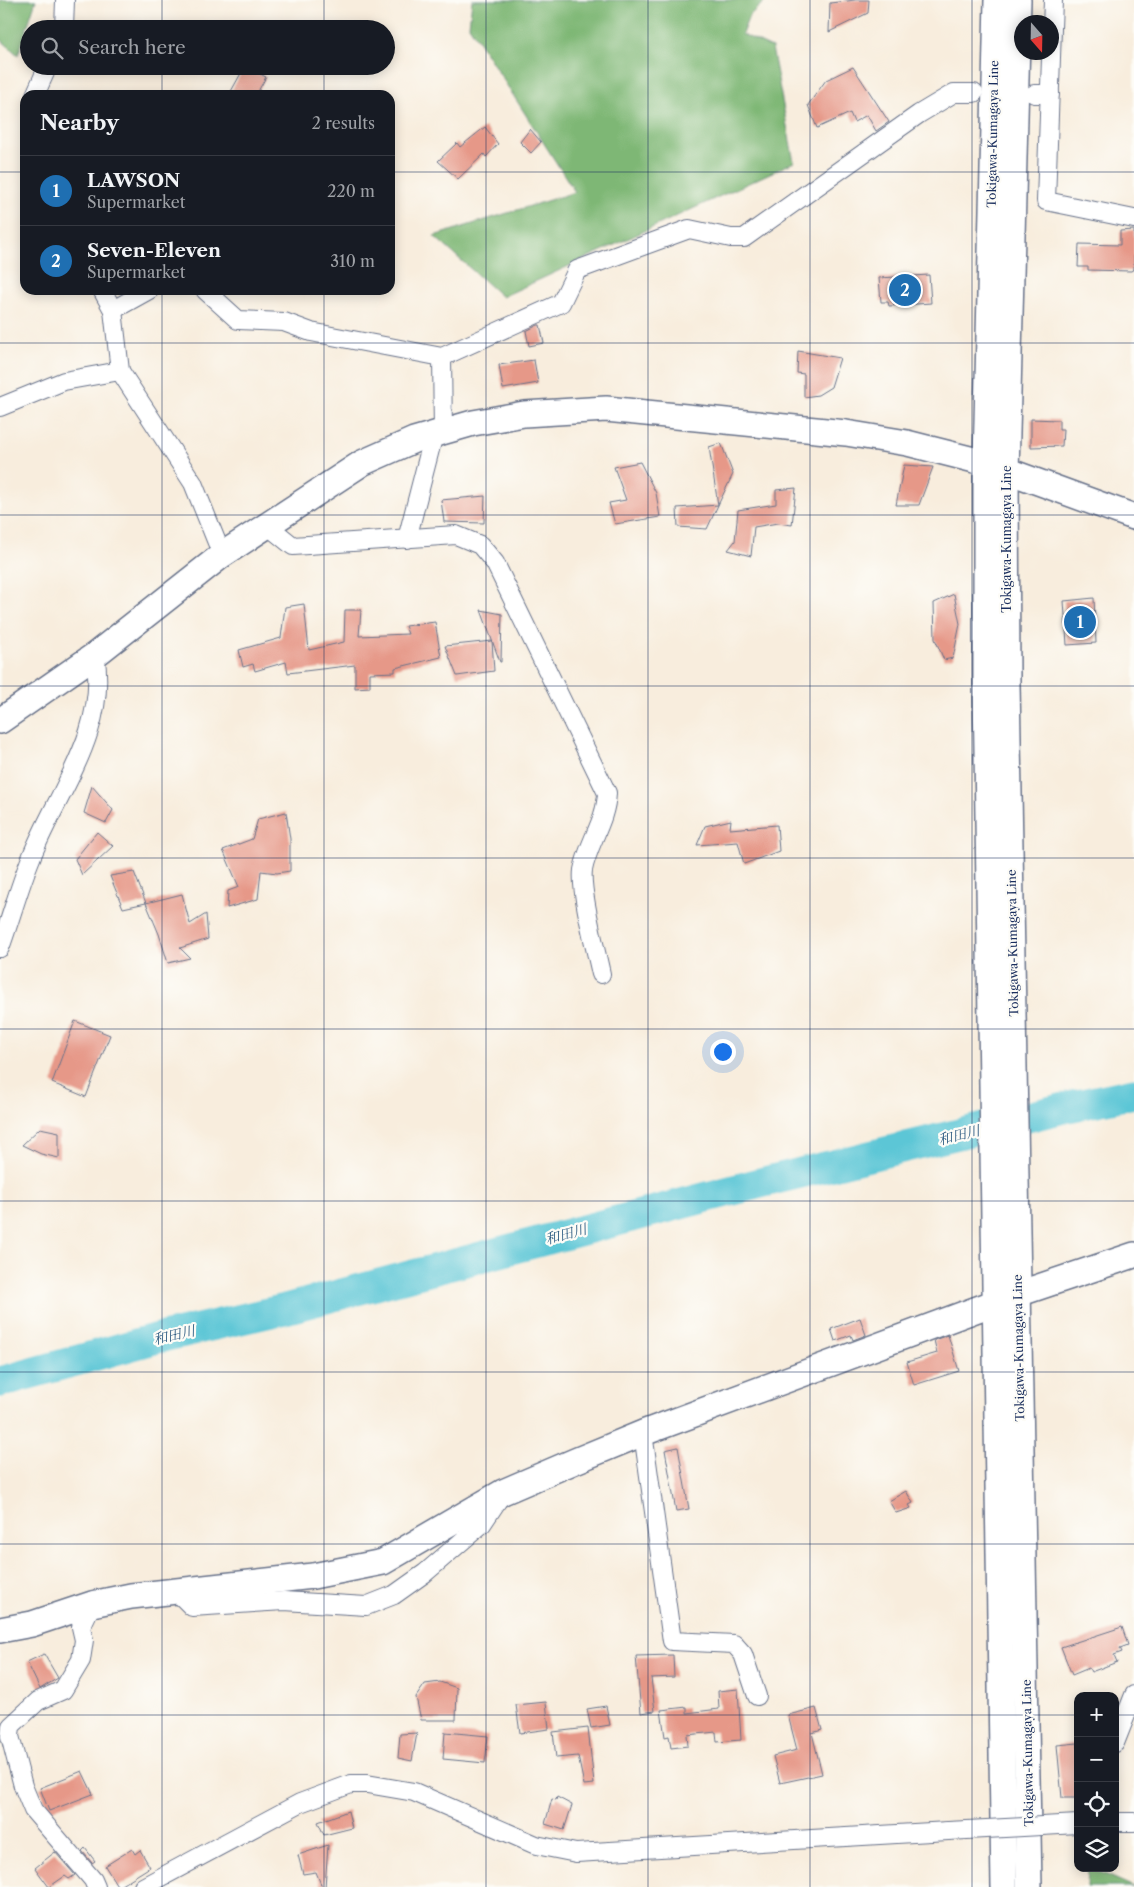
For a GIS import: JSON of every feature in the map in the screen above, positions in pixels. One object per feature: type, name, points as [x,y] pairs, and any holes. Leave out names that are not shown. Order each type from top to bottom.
[{"type":"main road","name":"Tokigawa-Kumagaya Line","points":[[997,0],[996,468],[1007,1299],[1004,1887]]},
{"type":"main road","name":"Tokigawa-Kumagaya Line","points":[[996,468],[1018,0]]},
{"type":"main road","points":[[0,721],[95,655],[222,555],[362,463],[414,440],[473,423],[524,414],[606,409],[846,433],[907,443],[996,468],[1134,517]]},
{"type":"main road","points":[[0,1630],[32,1624],[92,1604],[175,1590],[313,1576],[383,1562],[503,1492],[643,1433],[1007,1299],[1134,1255]]},
{"type":"main road","name":"Tokigawa-Kumagaya Line","points":[[1007,1299],[1027,1650],[1030,1887]]},
{"type":"street","points":[[65,20],[66,0]]},
{"type":"street","points":[[1053,0],[1042,94],[1046,201],[1134,218]]},
{"type":"street","points":[[37,90],[44,75]]},
{"type":"street","points":[[210,295],[238,320],[284,322],[311,332],[442,356],[561,303],[577,270],[689,229],[731,238],[744,238],[919,114],[954,93],[974,94]]},
{"type":"street","points":[[105,295],[113,310],[120,371],[193,483],[222,555]]},
{"type":"street","points":[[113,310],[140,295]]},
{"type":"street","points":[[407,539],[438,433],[442,356]]},
{"type":"street","points":[[0,407],[64,381],[120,371]]},
{"type":"street","points":[[267,526],[293,546],[456,536],[480,545],[494,562],[607,793],[606,808],[583,871],[584,893],[601,974]]},
{"type":"street","points":[[0,948],[31,857],[76,767],[88,733],[97,696],[99,676],[95,655]]},
{"type":"street","points":[[643,1433],[672,1641],[734,1644],[743,1654],[757,1696]]},
{"type":"street","points":[[175,1590],[192,1607],[284,1601],[366,1606],[394,1594],[424,1573],[482,1524],[503,1492]]},
{"type":"street","points":[[92,1604],[81,1627],[84,1640],[81,1660],[63,1690],[38,1701],[11,1726],[10,1736],[23,1786],[33,1810],[93,1880],[96,1887]]},
{"type":"street","points":[[1117,1737],[1134,1695]]},
{"type":"street","points":[[143,1887],[300,1803],[351,1784],[367,1784],[414,1792],[536,1845],[576,1853],[1074,1824]]},
{"type":"street","points":[[1119,1822],[1134,1822]]},
{"type":"green space","points":[[0,0],[36,0],[29,20],[20,20],[20,49],[18,55],[0,39]]},
{"type":"green space","points":[[472,0],[766,0],[749,16],[742,34],[772,48],[794,162],[502,297],[434,236],[575,192],[469,26]]},
{"type":"green space","points":[[1088,1872],[1100,1872],[1134,1887],[1087,1887]]},
{"type":"building","points":[[869,0],[868,13],[829,32],[830,3]]},
{"type":"building","points":[[853,67],[889,122],[876,131],[867,115],[854,122],[850,113],[817,128],[808,105],[826,80]]},
{"type":"building","points":[[240,75],[262,75],[266,77],[259,90],[232,90]]},
{"type":"building","points":[[485,127],[498,144],[486,157],[484,154],[458,179],[438,161],[457,143],[460,147]]},
{"type":"building","points":[[530,129],[541,142],[531,153],[520,142]]},
{"type":"building","points":[[1134,230],[1134,269],[1131,271],[1088,270],[1088,267],[1078,267],[1079,244],[1120,245],[1120,231]]},
{"type":"building","points":[[929,275],[931,303],[889,306],[888,302],[881,302],[879,278]]},
{"type":"building","points":[[540,325],[544,343],[529,346],[526,331]]},
{"type":"building","points":[[798,351],[840,358],[831,387],[818,395],[804,397],[804,374],[797,373]]},
{"type":"building","points":[[534,360],[538,383],[503,389],[499,365]]},
{"type":"building","points":[[1031,419],[1059,420],[1059,429],[1063,429],[1062,446],[1031,447]]},
{"type":"building","points":[[721,443],[733,474],[718,505],[709,447]]},
{"type":"building","points":[[640,462],[656,493],[660,517],[615,524],[609,503],[626,500],[614,467]]},
{"type":"building","points":[[904,465],[933,467],[919,505],[896,505]]},
{"type":"building","points":[[796,488],[792,525],[778,523],[754,527],[751,556],[728,550],[735,541],[738,510],[776,504],[776,490]]},
{"type":"building","points":[[485,496],[484,523],[444,522],[441,500]]},
{"type":"building","points":[[718,505],[707,529],[678,527],[677,508]]},
{"type":"building","points":[[954,594],[960,624],[953,658],[944,660],[935,639],[934,603]]},
{"type":"building","points":[[1094,598],[1096,643],[1067,645],[1064,601]]},
{"type":"building","points":[[304,604],[309,650],[344,642],[345,610],[361,610],[359,636],[408,634],[405,626],[435,622],[441,657],[395,668],[395,672],[370,673],[370,687],[355,688],[355,665],[288,673],[286,662],[255,671],[253,664],[243,667],[239,650],[281,638],[285,607]]},
{"type":"building","points":[[481,610],[502,614],[501,662],[500,662]]},
{"type":"building","points":[[492,641],[494,671],[457,676],[445,646]]},
{"type":"building","points":[[92,786],[113,810],[106,823],[84,813]]},
{"type":"building","points":[[286,812],[290,839],[290,871],[277,873],[261,871],[258,899],[227,908],[228,891],[239,887],[223,850],[252,839],[258,819]]},
{"type":"building","points":[[731,820],[730,829],[777,825],[779,851],[744,864],[738,842],[697,845],[705,826]]},
{"type":"building","points":[[97,832],[113,846],[82,875],[75,859]]},
{"type":"building","points":[[134,872],[146,903],[123,908],[110,876]]},
{"type":"building","points":[[182,894],[190,924],[206,914],[208,939],[180,948],[190,958],[168,963],[159,934],[146,903]]},
{"type":"building","points":[[75,1021],[110,1035],[86,1097],[52,1083]]},
{"type":"building","points":[[40,1128],[59,1132],[59,1158],[41,1154],[22,1145]]},
{"type":"building","points":[[860,1318],[866,1335],[853,1340],[851,1335],[835,1341],[831,1329]]},
{"type":"building","points":[[948,1335],[959,1371],[914,1385],[907,1362],[937,1353],[934,1340]]},
{"type":"building","points":[[678,1447],[689,1509],[676,1511],[665,1450]]},
{"type":"building","points":[[906,1491],[913,1503],[909,1505],[911,1508],[896,1513],[889,1501]]},
{"type":"building","points":[[1122,1627],[1128,1645],[1120,1648],[1122,1652],[1114,1655],[1117,1662],[1091,1672],[1089,1668],[1072,1675],[1061,1647]]},
{"type":"building","points":[[44,1654],[58,1678],[40,1689],[27,1662]]},
{"type":"building","points":[[673,1655],[674,1677],[651,1678],[655,1711],[641,1713],[636,1656]]},
{"type":"building","points":[[440,1682],[457,1688],[456,1720],[421,1720],[416,1697],[425,1684]]},
{"type":"building","points":[[738,1689],[741,1740],[717,1742],[716,1732],[687,1735],[688,1746],[671,1748],[669,1736],[665,1737],[661,1710],[687,1707],[687,1713],[719,1709],[718,1691]]},
{"type":"building","points":[[546,1702],[549,1729],[520,1733],[516,1705]]},
{"type":"building","points":[[606,1706],[610,1725],[591,1728],[587,1709]]},
{"type":"building","points":[[816,1708],[822,1730],[812,1733],[822,1774],[780,1783],[773,1756],[797,1750],[788,1715]]},
{"type":"building","points":[[588,1728],[594,1784],[584,1785],[578,1756],[556,1758],[553,1732]]},
{"type":"building","points":[[445,1732],[488,1736],[485,1763],[443,1759]]},
{"type":"building","points":[[417,1733],[412,1761],[398,1758],[400,1734]]},
{"type":"building","points":[[1074,1743],[1074,1798],[1062,1798],[1057,1745]]},
{"type":"building","points":[[82,1771],[93,1794],[49,1811],[40,1788]]},
{"type":"building","points":[[557,1797],[572,1805],[564,1830],[545,1824],[552,1799],[556,1800]]},
{"type":"building","points":[[348,1811],[352,1828],[324,1835],[318,1822]]},
{"type":"building","points":[[328,1845],[325,1887],[322,1887],[316,1872],[303,1874],[298,1855]]},
{"type":"building","points":[[85,1848],[95,1861],[92,1863],[82,1851]]},
{"type":"building","points":[[132,1849],[135,1854],[140,1850],[150,1867],[118,1887],[105,1866]]},
{"type":"building","points":[[55,1852],[75,1875],[69,1879],[65,1876],[49,1887],[35,1868]]},
{"type":"waterway","name":"和田川","points":[[0,1382],[154,1339],[285,1309],[764,1182],[1068,1107],[1134,1093]]},
{"type":"place","name":"Seven-Eleven","points":[[905,290]]},
{"type":"place","name":"LAWSON","points":[[1080,622]]}]
